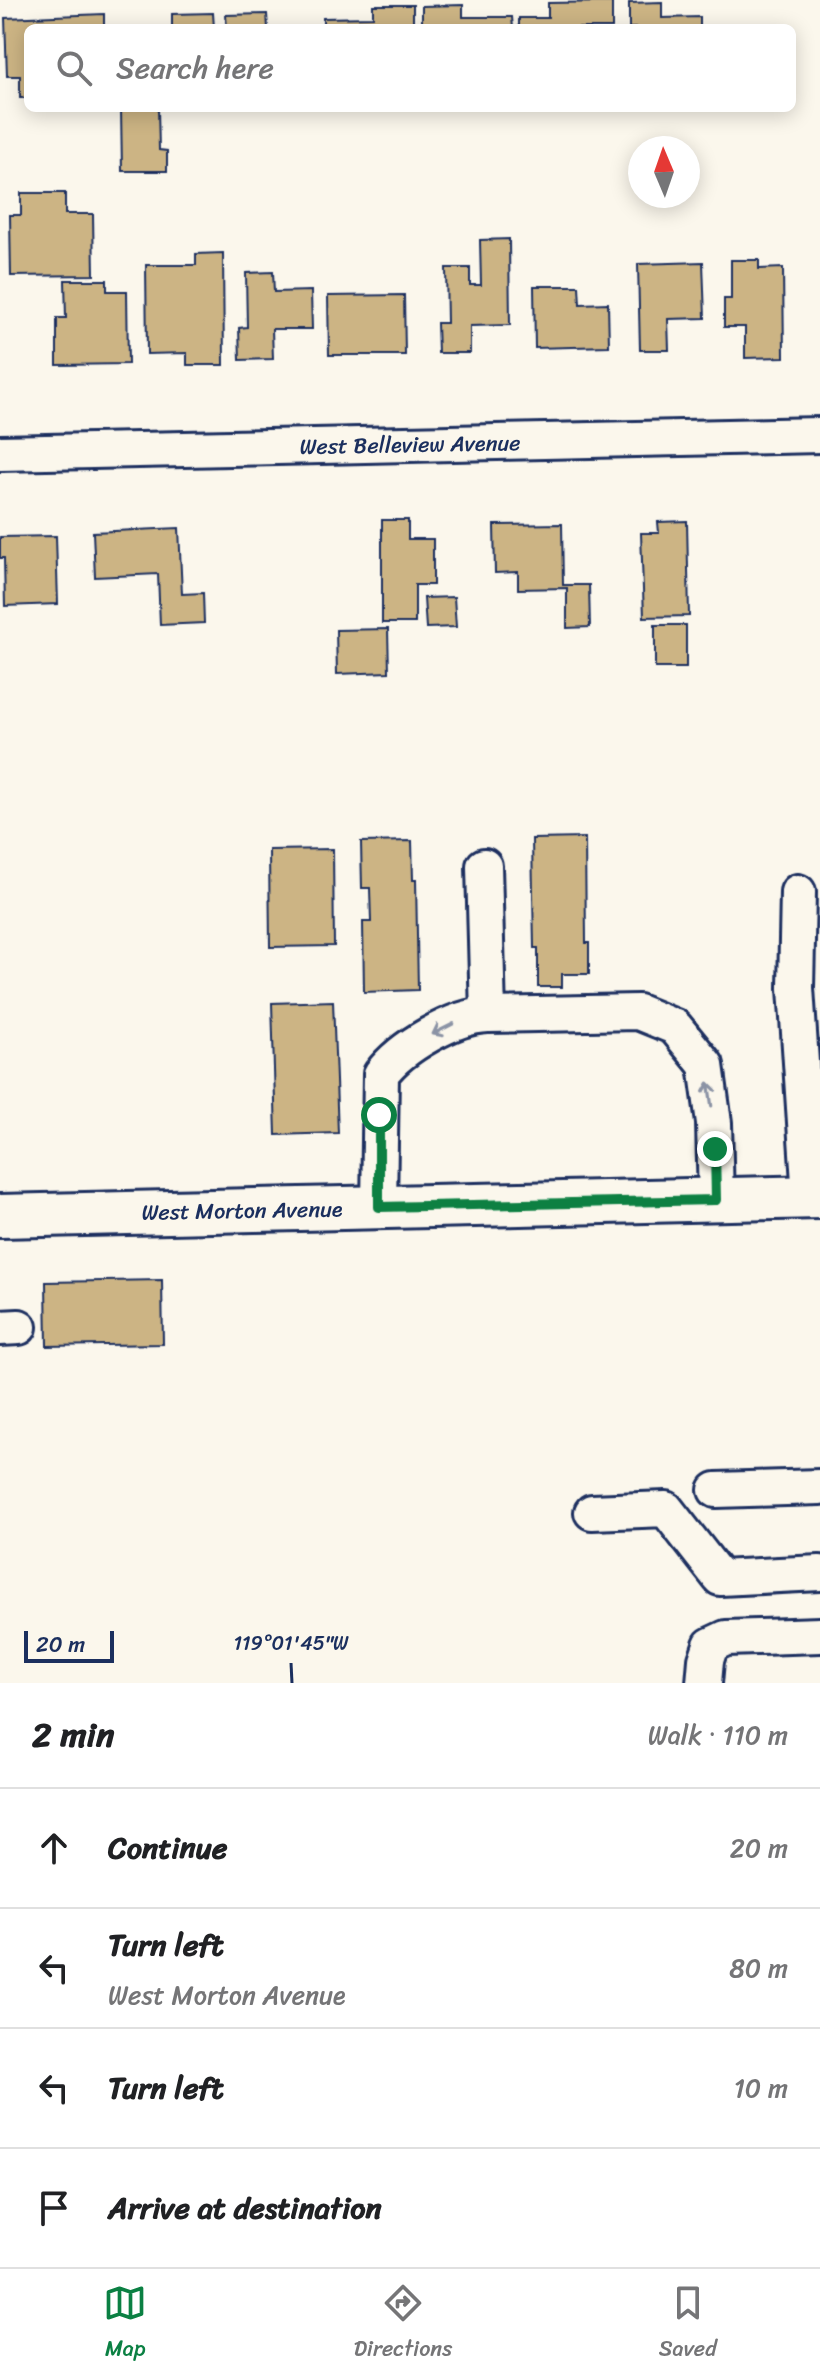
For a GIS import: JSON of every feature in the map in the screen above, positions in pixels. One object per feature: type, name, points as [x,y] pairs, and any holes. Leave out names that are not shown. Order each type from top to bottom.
[{"type":"main road","name":"West Morton Avenue","points":[[0,1216],[815,1197]]},
{"type":"street","name":"West Belleview Avenue","points":[[0,453],[820,435]]},
{"type":"street","points":[[484,866],[488,1015]]},
{"type":"street","points":[[798,892],[796,988],[815,1197]]},
{"type":"street","points":[[379,1207],[381,1074],[392,1059],[444,1027],[474,1015],[638,1012],[675,1027],[706,1065],[714,1123],[716,1200]]},
{"type":"street","points":[[716,1490],[820,1487]]},
{"type":"street","points":[[592,1512],[666,1509],[720,1578],[820,1573]]},
{"type":"street","points":[[704,1683],[711,1645],[726,1638],[820,1635]]},
{"type":"building","points":[[612,2],[612,24],[519,24],[519,18],[548,18],[548,3]]},
{"type":"building","points":[[662,2],[662,18],[700,17],[700,24],[629,24],[629,3]]},
{"type":"building","points":[[373,5],[413,5],[413,24],[323,24],[323,18],[373,17]]},
{"type":"building","points":[[463,5],[463,17],[512,17],[513,24],[422,24],[422,6]]},
{"type":"building","points":[[213,13],[214,24],[172,24],[172,14]]},
{"type":"building","points":[[104,14],[104,24],[24,24],[24,98],[20,98],[20,76],[7,76],[5,18]]},
{"type":"building","points":[[267,14],[268,24],[227,24],[226,15]]},
{"type":"building","points":[[121,112],[158,112],[159,150],[167,151],[167,171],[122,171]]},
{"type":"building","points":[[21,193],[65,193],[65,214],[93,214],[94,275],[11,276],[10,215],[21,215]]},
{"type":"building","points":[[509,239],[510,325],[470,326],[470,353],[438,353],[437,323],[447,323],[446,268],[470,268],[470,285],[481,285],[480,240]]},
{"type":"building","points":[[223,253],[224,365],[187,365],[187,353],[147,354],[146,265],[196,265],[196,254]]},
{"type":"building","points":[[731,260],[759,260],[759,269],[783,268],[784,357],[745,358],[745,327],[724,327],[724,299],[731,299]]},
{"type":"building","points":[[703,262],[705,318],[668,319],[669,350],[640,350],[638,264]]},
{"type":"building","points":[[273,272],[274,292],[311,291],[312,329],[272,329],[273,359],[240,360],[239,328],[247,327],[246,273]]},
{"type":"building","points":[[65,280],[107,280],[107,291],[127,291],[128,364],[57,365],[57,318],[66,318]]},
{"type":"building","points":[[534,286],[579,286],[580,304],[608,303],[609,346],[535,348]]},
{"type":"building","points":[[404,295],[405,355],[329,355],[328,296]]},
{"type":"building","points":[[382,520],[408,520],[408,539],[433,539],[433,585],[415,585],[415,623],[382,623]]},
{"type":"building","points":[[687,521],[689,616],[644,617],[641,533],[659,533],[658,522]]},
{"type":"building","points":[[562,524],[563,585],[589,585],[590,627],[567,628],[567,588],[518,589],[518,572],[495,573],[494,525]]},
{"type":"building","points":[[179,528],[182,594],[203,593],[204,623],[160,625],[158,574],[95,577],[93,532]]},
{"type":"building","points":[[56,536],[58,604],[5,606],[4,558],[0,558],[0,537]]},
{"type":"building","points":[[454,597],[456,627],[426,628],[424,598]]},
{"type":"building","points":[[655,625],[686,625],[686,668],[655,668]]},
{"type":"building","points":[[388,629],[389,672],[337,674],[336,630]]},
{"type":"building","points":[[585,838],[589,974],[562,974],[562,987],[538,987],[538,948],[534,948],[532,839]]},
{"type":"building","points":[[412,841],[413,880],[416,880],[418,990],[364,992],[363,922],[371,922],[370,888],[362,888],[361,842]]},
{"type":"building","points":[[333,849],[334,946],[270,947],[269,850]]},
{"type":"building","points":[[333,1001],[338,1133],[276,1135],[272,1003]]},
{"type":"building","points":[[162,1280],[163,1344],[47,1346],[46,1282]]},
{"type":"route","points":[[379,1115],[379,1207],[716,1200],[715,1149]]}]
